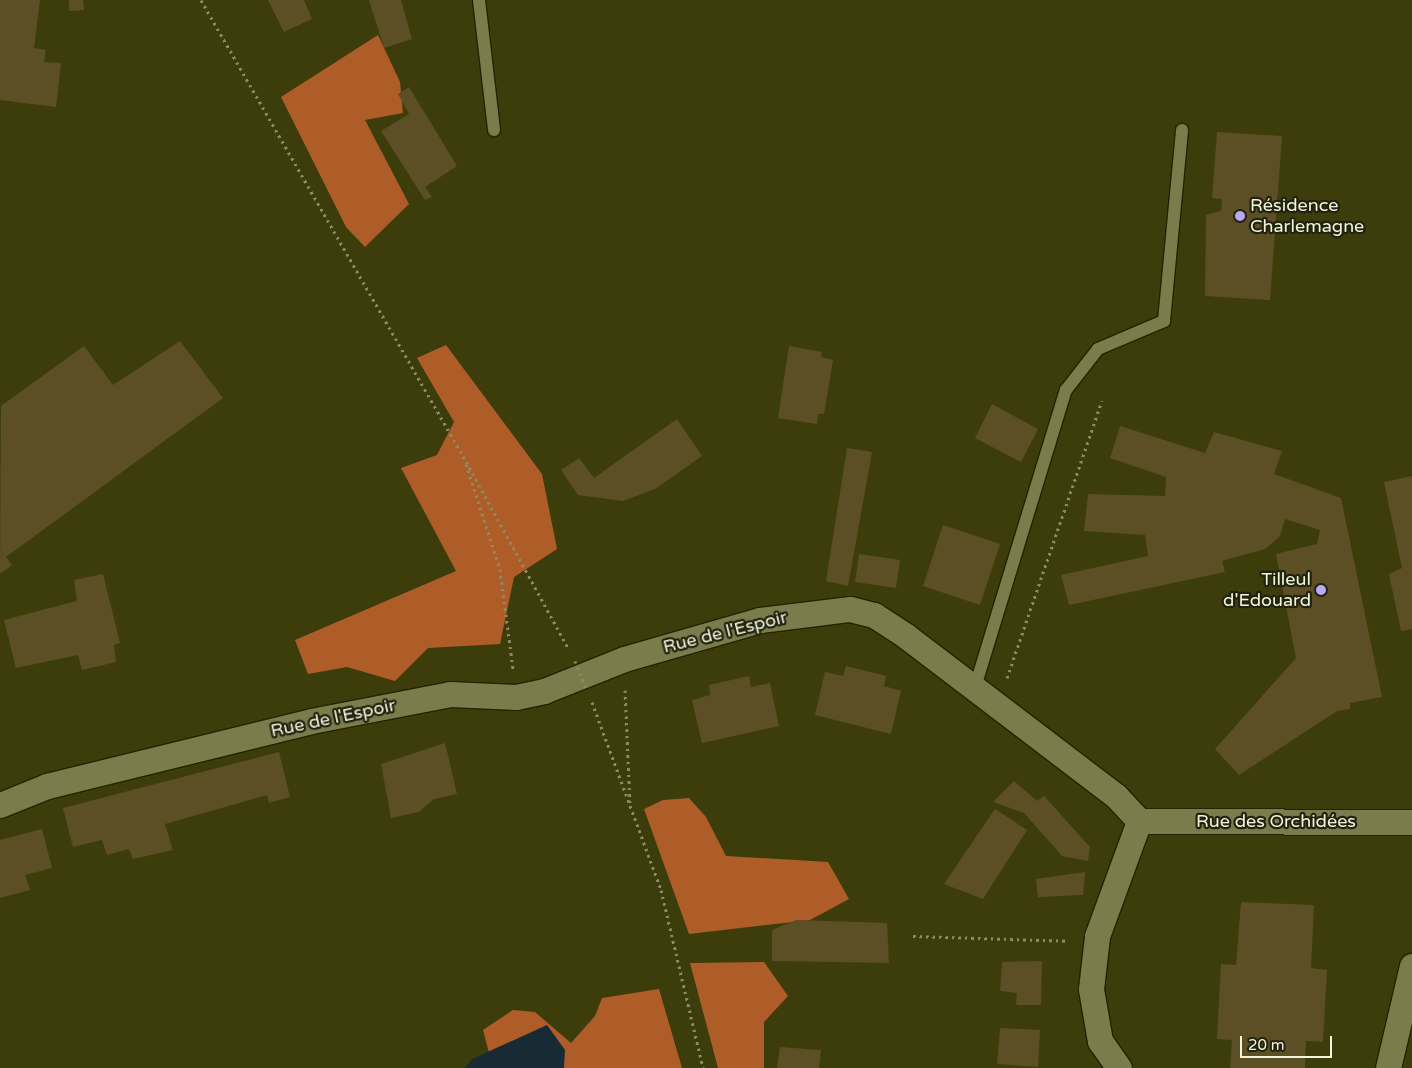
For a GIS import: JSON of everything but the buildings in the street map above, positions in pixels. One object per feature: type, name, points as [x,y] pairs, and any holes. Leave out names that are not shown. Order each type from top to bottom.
[{"type":"street","name":"Rue de l'Espoir","points":[[0,805],[47,786],[311,721],[450,694],[516,697],[544,691],[624,659],[760,620],[850,609],[874,615],[975,687],[1116,796],[1140,821]]},
{"type":"street","name":"Rue des Orchidées","points":[[1140,821],[1412,822]]},
{"type":"street","points":[[1119,1068],[1100,1041],[1091,989],[1096,941],[1140,821]]},
{"type":"street","points":[[1388,1068],[1412,966]]},
{"type":"lane","points":[[479,0],[494,130]]},
{"type":"lane","points":[[975,687],[1066,390],[1098,349],[1164,321],[1182,130]]},
{"type":"path","points":[[201,0],[463,456],[575,661],[660,890],[703,1068]]},
{"type":"path","points":[[998,705],[1102,401]]},
{"type":"path","points":[[463,456],[500,569],[516,697]]},
{"type":"path","points":[[624,659],[631,808]]},
{"type":"path","points":[[913,936],[1096,941]]},
{"type":"shaded area","points":[[378,35],[400,82],[403,113],[365,120],[409,204],[365,247],[346,227],[281,97]]},
{"type":"shaded area","points":[[446,345],[542,474],[557,549],[514,577],[500,644],[428,648],[395,681],[347,667],[308,674],[295,640],[456,571],[401,468],[437,455],[454,422],[417,358]]},
{"type":"shaded area","points":[[689,798],[706,817],[726,856],[828,862],[849,899],[810,920],[689,934],[644,809],[663,800]]},
{"type":"shaded area","points":[[764,962],[788,996],[764,1022],[764,1068],[718,1068],[690,963]]},
{"type":"shaded area","points":[[659,989],[682,1068],[493,1068],[483,1030],[513,1010],[535,1012],[571,1043],[595,1016],[602,998]]},
{"type":"water","points":[[547,1025],[565,1050],[564,1068],[465,1068],[472,1059]]},
{"type":"place","name":"Résidence Charlemagne","points":[[1240,216]]},
{"type":"place","name":"Tilleul d'Edouard","points":[[1321,590]]}]
